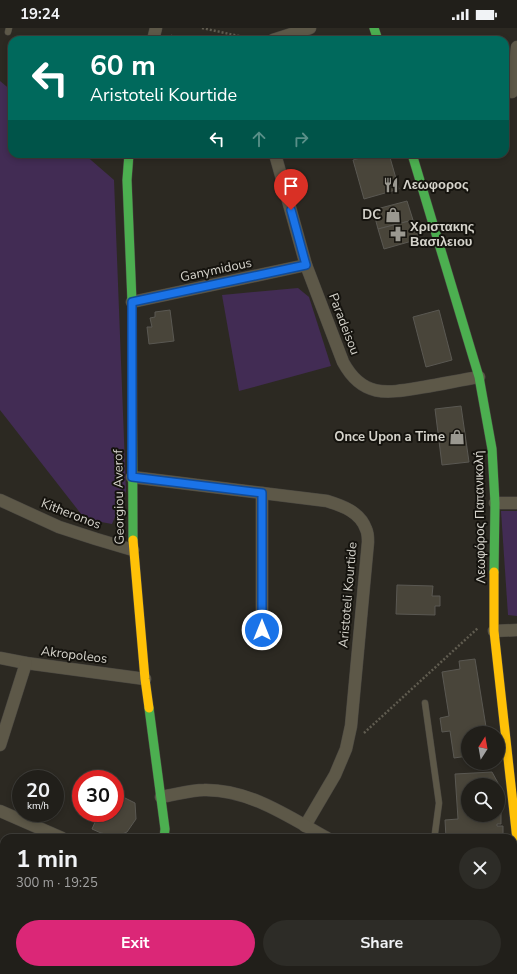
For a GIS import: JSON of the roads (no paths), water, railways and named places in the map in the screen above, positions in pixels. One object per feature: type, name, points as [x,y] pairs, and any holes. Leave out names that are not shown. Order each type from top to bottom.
[{"type":"street","points":[[286,36],[310,28]]},
{"type":"street","points":[[511,93],[517,47]]},
{"type":"street","name":"Georgiou Averof","points":[[130,158],[127,180],[132,302],[133,550],[145,678],[164,834]]},
{"type":"street","name":"Paradeisou","points":[[276,158],[306,265],[343,362],[348,371],[362,384],[376,390],[393,392],[479,377]]},
{"type":"street","name":"Λεωφόρος Παπανικολή","points":[[413,158],[479,377],[492,450],[495,503],[494,631],[516,834]]},
{"type":"street","name":"Ganymidous","points":[[132,302],[306,265]]},
{"type":"street","name":"Aristoteli Kourtide","points":[[132,477],[327,501],[342,506],[356,514],[366,529],[368,542],[351,726],[346,749],[335,775],[305,826]]},
{"type":"street","points":[[262,493],[262,630]]},
{"type":"street","name":"Kitheronos","points":[[0,500],[59,526],[133,550]]},
{"type":"street","points":[[495,503],[517,503]]},
{"type":"street","points":[[494,631],[517,630]]},
{"type":"street","name":"Akropoleos","points":[[0,658],[26,663],[145,678]]},
{"type":"street","points":[[0,745],[26,663]]},
{"type":"street","points":[[161,798],[204,790],[227,792],[257,801],[320,834]]},
{"type":"street","points":[[0,811],[53,834]]},
{"type":"lane","points":[[425,702],[439,803],[436,834]]},
{"type":"place","name":"Λεωφορος","points":[[391,185]]},
{"type":"place","name":"DC","points":[[393,215]]},
{"type":"place","name":"Χριστακης Βασιλειου","points":[[398,234]]},
{"type":"place","name":"Once Upon a Time","points":[[457,437]]}]
